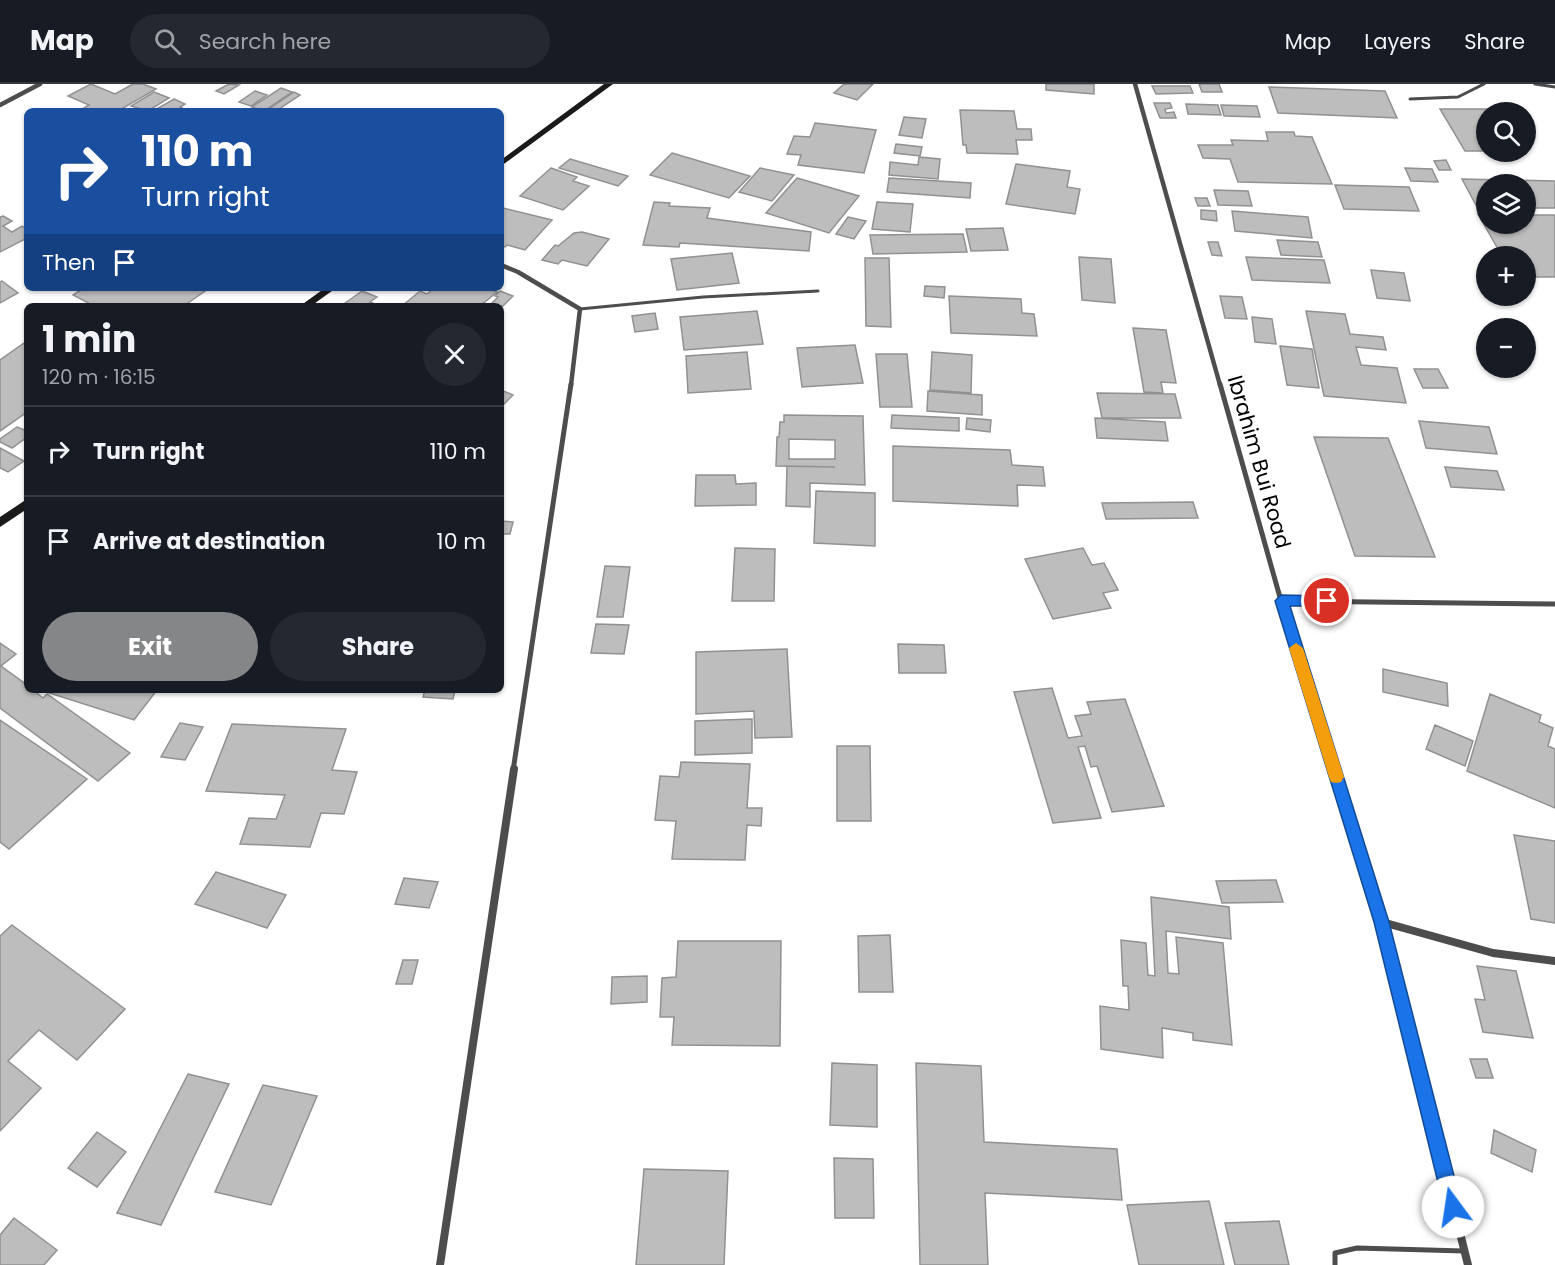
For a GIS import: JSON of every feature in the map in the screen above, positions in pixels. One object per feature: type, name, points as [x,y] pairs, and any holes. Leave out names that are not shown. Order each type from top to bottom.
[{"type":"street","points":[[0,105],[40,84]]},
{"type":"street","points":[[504,162],[609,84]]},
{"type":"street","name":"Ibrahim Bui Road","points":[[1135,84],[1281,601],[1382,922],[1468,1265]]},
{"type":"street","points":[[440,1265],[576,352],[580,309],[518,272],[504,266]]},
{"type":"street","points":[[309,303],[327,291]]},
{"type":"street","points":[[0,523],[24,505]]},
{"type":"street","points":[[1281,601],[1555,604]]},
{"type":"street","points":[[1382,922],[1493,953],[1555,961]]},
{"type":"lane","points":[[1410,99],[1454,99],[1472,93],[1484,84]]},
{"type":"lane","points":[[1535,84],[1555,87]]},
{"type":"lane","points":[[580,309],[703,297],[818,291]]},
{"type":"lane","points":[[1335,1265],[1335,1253],[1357,1248],[1464,1251]]},
{"type":"building","points":[[91,84],[115,94],[133,84],[143,84],[156,89],[123,108],[84,108],[89,105],[68,96]]},
{"type":"building","points":[[229,84],[239,85],[224,94],[216,91]]},
{"type":"building","points":[[844,84],[873,84],[857,100],[834,93]]},
{"type":"building","points":[[1046,84],[1094,84],[1094,94],[1046,90]]},
{"type":"building","points":[[1199,84],[1219,84],[1222,92],[1202,92]]},
{"type":"building","points":[[1152,86],[1190,86],[1193,93],[1156,94]]},
{"type":"building","points":[[1269,87],[1385,91],[1397,118],[1278,113]]},
{"type":"building","points":[[281,88],[292,92],[268,108],[252,107]]},
{"type":"building","points":[[255,91],[267,95],[251,106],[239,102]]},
{"type":"building","points":[[154,92],[169,98],[153,108],[131,106]]},
{"type":"building","points":[[294,92],[300,95],[280,108],[270,108]]},
{"type":"building","points":[[174,99],[185,104],[180,107],[182,108],[158,108]]},
{"type":"building","points":[[1154,103],[1170,103],[1172,108],[1165,109],[1166,113],[1174,112],[1176,118],[1160,118]]},
{"type":"building","points":[[1186,104],[1218,105],[1221,115],[1188,114]]},
{"type":"building","points":[[1221,105],[1257,106],[1260,117],[1224,116]]},
{"type":"building","points":[[1440,109],[1476,109],[1476,151],[1465,151]]},
{"type":"building","points":[[960,110],[1014,111],[1017,129],[1031,129],[1032,140],[1016,140],[1018,154],[967,153],[966,145],[963,145]]},
{"type":"building","points":[[904,117],[926,119],[922,138],[899,135]]},
{"type":"building","points":[[815,123],[876,130],[864,173],[798,165],[801,155],[787,154],[794,136],[810,137]]},
{"type":"building","points":[[1266,132],[1294,132],[1295,136],[1312,137],[1332,184],[1238,182],[1230,159],[1203,158],[1198,145],[1233,145],[1231,140],[1268,141]]},
{"type":"building","points":[[896,144],[922,147],[920,156],[894,153]]},
{"type":"building","points":[[672,153],[750,176],[729,198],[650,175]]},
{"type":"building","points":[[919,157],[940,159],[938,179],[889,175],[890,162],[918,165]]},
{"type":"building","points":[[570,159],[628,176],[618,186],[559,168]]},
{"type":"building","points":[[1446,160],[1451,170],[1439,170],[1434,161]]},
{"type":"building","points":[[1016,164],[1070,171],[1067,187],[1080,189],[1075,214],[1006,204]]},
{"type":"building","points":[[551,168],[577,177],[573,181],[589,186],[563,210],[520,196]]},
{"type":"building","points":[[760,168],[794,175],[772,201],[739,192]]},
{"type":"building","points":[[1405,168],[1432,169],[1438,182],[1411,181]]},
{"type":"building","points":[[797,178],[859,196],[829,233],[766,213]]},
{"type":"building","points":[[889,178],[971,183],[970,198],[887,192]]},
{"type":"building","points":[[1462,179],[1476,179],[1476,205]]},
{"type":"building","points":[[1536,181],[1555,181],[1555,208],[1536,208]]},
{"type":"building","points":[[1335,185],[1409,187],[1419,211],[1344,209]]},
{"type":"building","points":[[1214,190],[1248,191],[1252,206],[1218,205]]},
{"type":"building","points":[[1195,198],[1207,198],[1210,206],[1198,206]]},
{"type":"building","points":[[654,202],[670,203],[669,206],[710,208],[707,218],[811,232],[809,251],[680,243],[679,247],[643,245]]},
{"type":"building","points":[[877,202],[913,204],[910,232],[872,229]]},
{"type":"building","points":[[504,208],[552,220],[525,250],[507,245],[505,247]]},
{"type":"building","points":[[1201,210],[1216,211],[1217,221],[1201,219]]},
{"type":"building","points":[[1232,211],[1308,217],[1312,238],[1235,231]]},
{"type":"building","points":[[1536,215],[1555,215],[1555,277],[1536,277],[1536,246],[1496,246],[1489,234],[1536,234]]},
{"type":"building","points":[[3,216],[12,221],[3,226],[12,232],[22,226],[24,227],[24,240],[0,252],[0,217]]},
{"type":"building","points":[[848,217],[866,221],[854,239],[836,234]]},
{"type":"building","points":[[1003,228],[1008,250],[971,251],[966,229]]},
{"type":"building","points":[[582,232],[609,239],[587,266],[562,260],[558,264],[542,260],[555,245],[558,246],[574,233]]},
{"type":"building","points":[[963,234],[967,252],[873,254],[870,235]]},
{"type":"building","points":[[1277,240],[1318,242],[1322,257],[1281,255]]},
{"type":"building","points":[[1208,242],[1218,242],[1222,256],[1212,255]]},
{"type":"building","points":[[732,253],[739,283],[677,290],[671,259]]},
{"type":"building","points":[[1079,257],[1111,259],[1115,303],[1082,300]]},
{"type":"building","points":[[1246,257],[1324,260],[1330,283],[1252,280]]},
{"type":"building","points":[[865,258],[889,258],[891,327],[866,326]]},
{"type":"building","points":[[1371,270],[1404,273],[1410,301],[1377,298]]},
{"type":"building","points":[[2,281],[18,293],[0,303],[0,282]]},
{"type":"building","points":[[925,286],[945,287],[944,298],[924,296]]},
{"type":"building","points":[[79,291],[205,291],[188,303],[88,303],[73,295]]},
{"type":"building","points":[[362,291],[377,297],[370,302],[372,303],[345,303]]},
{"type":"building","points":[[420,291],[427,294],[430,291],[497,292],[484,303],[406,303]]},
{"type":"building","points":[[500,291],[513,296],[504,305],[504,303],[492,303],[498,297],[495,296]]},
{"type":"building","points":[[949,296],[1021,299],[1022,313],[1034,314],[1037,336],[951,333]]},
{"type":"building","points":[[1220,296],[1242,297],[1247,319],[1225,318]]},
{"type":"building","points":[[757,311],[763,344],[684,350],[680,317]]},
{"type":"building","points":[[1306,311],[1345,314],[1350,334],[1383,337],[1386,350],[1356,347],[1361,365],[1397,368],[1406,403],[1324,396]]},
{"type":"building","points":[[655,313],[658,329],[635,332],[632,316]]},
{"type":"building","points":[[1252,317],[1272,319],[1276,344],[1255,342]]},
{"type":"building","points":[[1133,328],[1166,330],[1176,383],[1161,382],[1163,393],[1144,392]]},
{"type":"building","points":[[24,343],[24,414],[0,431],[0,360]]},
{"type":"building","points":[[855,345],[863,383],[802,387],[797,348]]},
{"type":"building","points":[[1280,346],[1312,349],[1319,388],[1287,385]]},
{"type":"building","points":[[747,352],[751,389],[688,393],[686,356]]},
{"type":"building","points":[[932,352],[972,355],[971,393],[930,390]]},
{"type":"building","points":[[876,354],[907,354],[912,407],[880,407]]},
{"type":"building","points":[[1414,369],[1438,369],[1448,388],[1423,388]]},
{"type":"building","points":[[504,391],[513,395],[504,404]]},
{"type":"building","points":[[928,391],[982,395],[982,415],[927,411]]},
{"type":"building","points":[[1097,393],[1175,394],[1181,418],[1102,418]]},
{"type":"building","points":[[784,415],[863,416],[865,485],[810,483],[810,507],[786,506],[787,466],[776,466],[777,437],[779,437],[780,422],[784,422]],"holes":[[[789,439],[835,440],[835,459],[789,459]]]},
{"type":"building","points":[[892,415],[959,418],[959,431],[891,428]]},
{"type":"building","points":[[967,418],[991,420],[990,432],[966,429]]},
{"type":"building","points":[[1095,418],[1165,422],[1168,441],[1097,438]]},
{"type":"building","points":[[1419,421],[1489,427],[1497,454],[1426,448]]},
{"type":"building","points":[[17,427],[24,430],[24,439],[12,448],[0,442],[0,439]]},
{"type":"building","points":[[1314,437],[1388,438],[1435,557],[1355,556]]},
{"type":"building","points":[[893,446],[1010,450],[1012,465],[1043,467],[1045,486],[1017,485],[1018,506],[893,501]]},
{"type":"building","points":[[0,448],[24,461],[8,472],[0,468]]},
{"type":"building","points":[[1445,467],[1497,471],[1504,490],[1451,487]]},
{"type":"building","points":[[696,475],[735,475],[736,484],[756,483],[756,505],[695,506]]},
{"type":"building","points":[[816,491],[875,493],[875,546],[814,543]]},
{"type":"building","points":[[1193,502],[1198,518],[1106,519],[1102,503]]},
{"type":"building","points":[[504,521],[513,522],[510,534],[504,534]]},
{"type":"building","points":[[735,548],[775,549],[774,601],[732,601]]},
{"type":"building","points":[[1083,548],[1092,565],[1104,563],[1118,590],[1103,593],[1111,608],[1053,619],[1025,559]]},
{"type":"building","points":[[605,566],[630,567],[623,617],[597,617]]},
{"type":"building","points":[[596,624],[629,625],[624,654],[591,653]]},
{"type":"building","points":[[0,643],[16,654],[1,666],[24,683],[24,693],[37,693],[43,698],[47,694],[130,753],[98,781],[0,708]]},
{"type":"building","points":[[898,644],[944,645],[946,673],[899,673]]},
{"type":"building","points":[[787,649],[792,737],[755,738],[754,711],[696,714],[696,652]]},
{"type":"building","points":[[1383,669],[1447,683],[1448,706],[1383,692]]},
{"type":"building","points":[[1052,688],[1068,738],[1082,736],[1075,716],[1091,714],[1087,702],[1125,699],[1164,806],[1112,812],[1097,766],[1091,767],[1085,746],[1078,747],[1101,818],[1053,823],[1014,692]]},
{"type":"building","points":[[49,693],[155,693],[134,720]]},
{"type":"building","points":[[424,693],[454,693],[453,699],[423,697]]},
{"type":"building","points":[[1490,694],[1541,715],[1539,722],[1553,728],[1548,746],[1555,749],[1555,808],[1467,771]]},
{"type":"building","points":[[752,719],[752,753],[695,755],[695,721]]},
{"type":"building","points":[[0,720],[87,779],[9,849],[0,842]]},
{"type":"building","points":[[180,723],[203,727],[185,760],[161,757]]},
{"type":"building","points":[[232,724],[346,729],[332,770],[357,772],[344,814],[321,813],[310,847],[240,844],[249,818],[276,819],[285,795],[206,791]]},
{"type":"building","points":[[1435,725],[1473,741],[1465,766],[1426,749]]},
{"type":"building","points":[[837,746],[870,746],[871,821],[837,821]]},
{"type":"building","points":[[681,762],[750,764],[747,808],[762,808],[761,826],[747,825],[745,860],[672,859],[676,821],[655,820],[660,776],[679,777]]},
{"type":"building","points":[[1514,835],[1555,841],[1555,923],[1531,919]]},
{"type":"building","points":[[216,872],[286,895],[267,928],[195,904]]},
{"type":"building","points":[[404,878],[438,882],[429,908],[395,904]]},
{"type":"building","points":[[1276,880],[1283,902],[1222,903],[1216,881]]},
{"type":"building","points":[[1151,897],[1229,907],[1231,939],[1166,931],[1168,973],[1179,974],[1176,937],[1223,943],[1232,1045],[1193,1040],[1193,1033],[1162,1028],[1163,1058],[1101,1049],[1100,1006],[1129,1010],[1128,986],[1123,986],[1121,940],[1146,943],[1148,975],[1155,976]]},
{"type":"building","points":[[12,925],[125,1009],[77,1060],[39,1030],[8,1061],[41,1088],[0,1131],[0,936]]},
{"type":"building","points":[[890,935],[893,992],[859,992],[858,936]]},
{"type":"building","points":[[678,941],[781,941],[780,1046],[672,1045],[674,1017],[660,1017],[662,978],[676,977]]},
{"type":"building","points":[[403,960],[418,960],[412,984],[396,984]]},
{"type":"building","points":[[1477,966],[1516,971],[1533,1038],[1483,1032],[1475,999],[1485,1000]]},
{"type":"building","points":[[647,976],[647,1002],[611,1004],[612,977]]},
{"type":"building","points":[[1470,1059],[1487,1059],[1493,1078],[1476,1078]]},
{"type":"building","points":[[832,1063],[877,1065],[877,1127],[830,1125]]},
{"type":"building","points":[[916,1063],[981,1066],[984,1142],[1117,1149],[1122,1200],[985,1193],[988,1265],[920,1265]]},
{"type":"building","points":[[188,1074],[229,1084],[161,1225],[117,1213]]},
{"type":"building","points":[[263,1085],[317,1096],[271,1205],[215,1192]]},
{"type":"building","points":[[1494,1130],[1536,1150],[1532,1172],[1491,1153]]},
{"type":"building","points":[[97,1132],[126,1152],[97,1187],[68,1168]]},
{"type":"building","points":[[834,1158],[873,1159],[874,1218],[835,1218]]},
{"type":"building","points":[[644,1169],[728,1171],[724,1265],[636,1265]]},
{"type":"building","points":[[1209,1201],[1224,1265],[1139,1265],[1127,1205]]},
{"type":"building","points":[[14,1218],[57,1250],[44,1265],[0,1265],[0,1235]]},
{"type":"building","points":[[1279,1221],[1289,1265],[1235,1265],[1225,1223]]},
{"type":"slow traffic","points":[[1296,648],[1336,777]]},
{"type":"route","points":[[1327,601],[1281,601],[1382,922],[1453,1207]]}]
